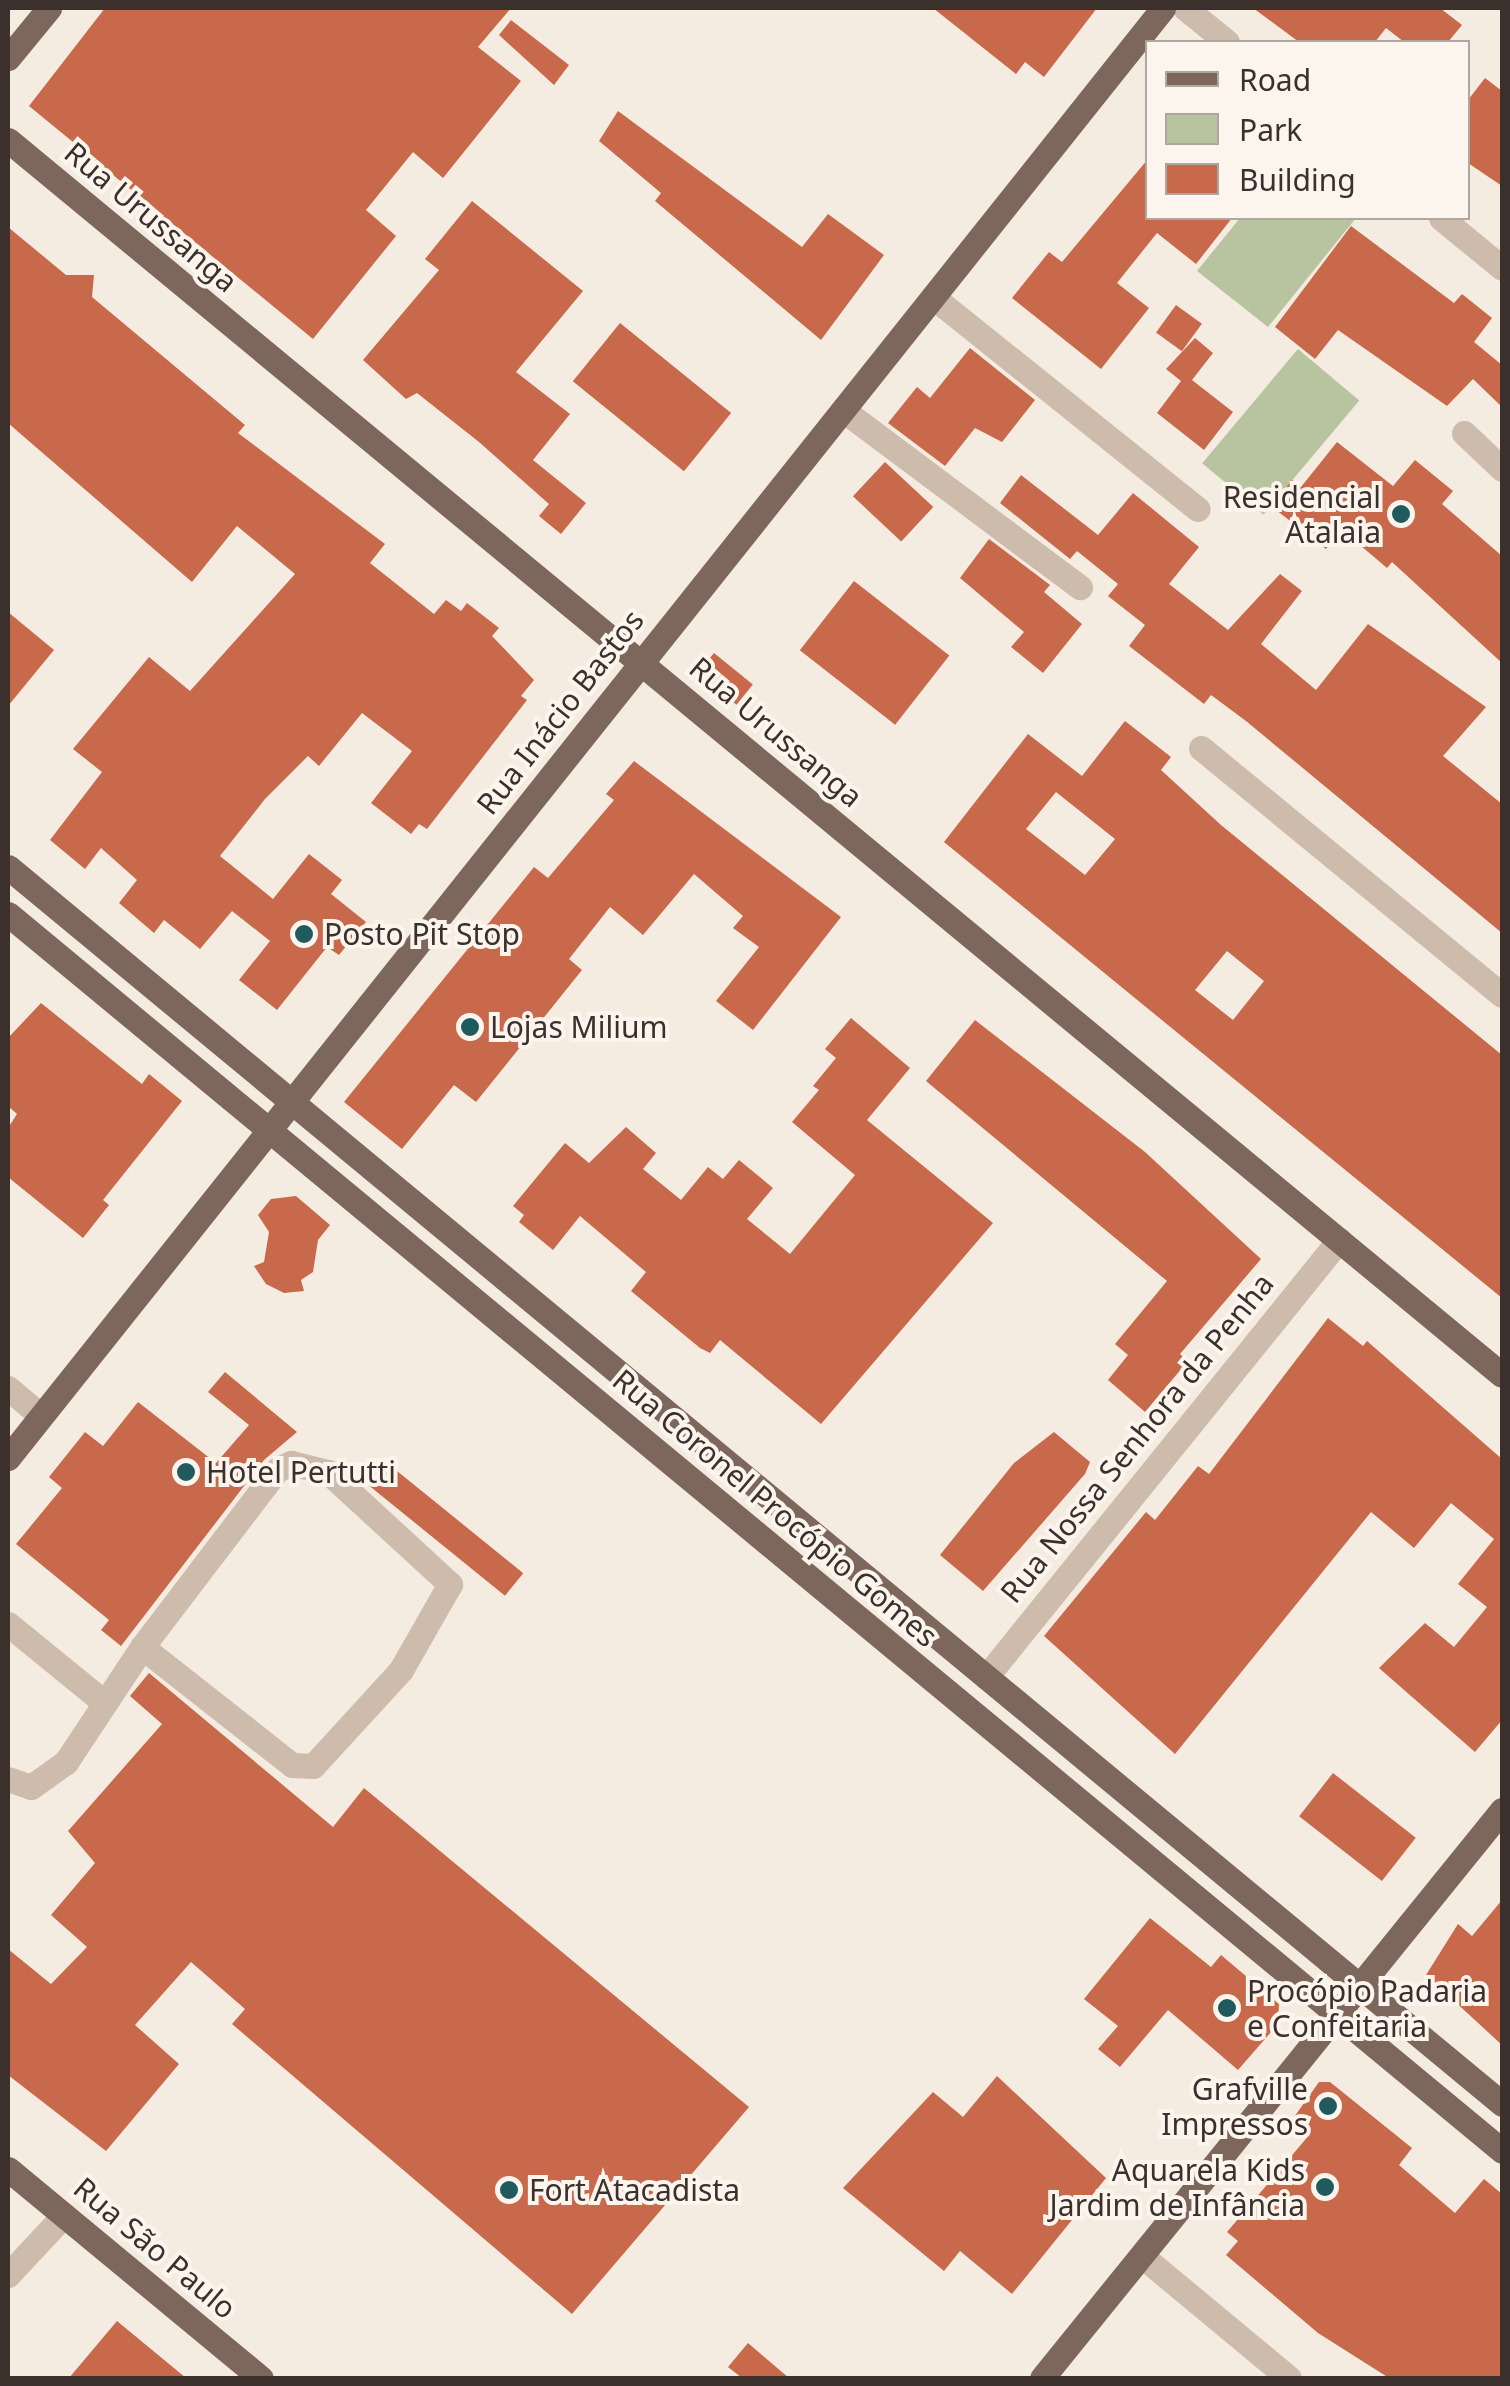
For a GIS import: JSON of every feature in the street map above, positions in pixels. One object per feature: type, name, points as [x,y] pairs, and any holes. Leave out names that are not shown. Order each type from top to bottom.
[{"type":"main road","points":[[8,58],[49,8]]},
{"type":"main road","name":"Rua Inácio Bastos","points":[[8,1458],[1163,8]]},
{"type":"main road","name":"Rua Urussanga","points":[[8,140],[1502,1375]]},
{"type":"main road","name":"Rua Coronel Procópio Gomes","points":[[8,868],[1502,2104]]},
{"type":"main road","name":"Rua Coronel Procópio Gomes","points":[[8,914],[1502,2151]]},
{"type":"main road","points":[[1042,2378],[1502,1810]]},
{"type":"main road","name":"Rua São Paulo","points":[[8,2168],[261,2378]]},
{"type":"street","points":[[1184,8],[1224,40]]},
{"type":"street","points":[[1443,220],[1502,268]]},
{"type":"street","points":[[932,296],[1198,510]]},
{"type":"street","points":[[842,410],[1080,587]]},
{"type":"street","points":[[1464,433],[1502,468]]},
{"type":"street","points":[[1202,748],[1502,995]]},
{"type":"street","name":"Rua Nossa Senhora da Penha","points":[[986,1677],[1338,1240]]},
{"type":"street","points":[[8,1388],[41,1416]]},
{"type":"street","points":[[8,1778],[42,1783],[105,1703],[142,1647],[277,1470],[291,1463],[328,1472],[450,1584],[401,1670],[314,1766],[292,1765],[142,1647]]},
{"type":"street","points":[[8,1624],[105,1703]]},
{"type":"street","points":[[8,2275],[64,2215]]},
{"type":"street","points":[[1142,2256],[1289,2378]]},
{"type":"green space","points":[[1238,220],[1354,220],[1268,327],[1197,271]]},
{"type":"green space","points":[[1298,349],[1359,400],[1264,515],[1202,463]]},
{"type":"building","points":[[105,8],[511,8],[478,47],[521,81],[443,178],[413,152],[366,210],[396,236],[313,339],[29,106]]},
{"type":"building","points":[[933,8],[1097,8],[1044,77],[1025,62],[1016,74]]},
{"type":"building","points":[[1253,8],[1440,8],[1462,25],[1450,40],[1401,40],[1386,28],[1377,40],[1296,40]]},
{"type":"building","points":[[511,20],[569,65],[554,85],[499,35]]},
{"type":"building","points":[[1485,78],[1502,91],[1502,186],[1470,164],[1470,97]]},
{"type":"building","points":[[618,111],[802,247],[828,214],[884,255],[821,340],[655,201],[661,193],[599,141]]},
{"type":"building","points":[[1145,163],[1145,220],[1230,220],[1196,264],[1157,233],[1117,283],[1149,308],[1101,369],[1012,298],[1049,252],[1062,262]]},
{"type":"building","points":[[472,201],[583,291],[516,372],[570,414],[533,460],[586,503],[561,534],[539,516],[549,504],[479,442],[417,393],[406,399],[363,360],[439,270],[425,259]]},
{"type":"building","points":[[1351,226],[1454,303],[1462,294],[1492,318],[1474,342],[1502,365],[1502,407],[1473,379],[1447,406],[1338,330],[1315,359],[1275,327]]},
{"type":"building","points":[[8,227],[66,275],[94,275],[92,297],[245,425],[238,433],[385,544],[370,563],[434,614],[446,600],[461,611],[467,603],[499,628],[492,636],[534,680],[521,696],[527,700],[427,829],[419,824],[411,834],[371,803],[412,751],[362,713],[319,766],[308,756],[265,799],[220,856],[273,899],[309,854],[342,880],[331,894],[366,922],[339,955],[327,947],[277,1010],[239,980],[270,941],[232,911],[200,949],[164,920],[154,933],[119,903],[137,880],[101,848],[85,869],[50,840],[102,772],[73,749],[149,657],[190,691],[295,574],[237,526],[192,582],[8,423]]},
{"type":"building","points":[[1176,305],[1202,324],[1182,351],[1156,333]]},
{"type":"building","points":[[620,323],[731,413],[684,471],[573,381]]},
{"type":"building","points":[[1195,338],[1213,353],[1192,380],[1233,412],[1204,450],[1157,413],[1181,381],[1166,369]]},
{"type":"building","points":[[970,348],[1035,400],[1002,442],[975,428],[945,466],[888,423],[917,387],[930,398]]},
{"type":"building","points":[[1337,442],[1393,486],[1415,460],[1453,491],[1442,504],[1502,556],[1502,663],[1392,562],[1387,568],[1341,529],[1326,549],[1271,506],[1292,480],[1301,487]]},
{"type":"building","points":[[885,462],[933,507],[901,541],[853,496]]},
{"type":"building","points":[[1021,475],[1098,535],[1133,493],[1199,547],[1169,584],[1228,630],[1280,574],[1302,591],[1261,644],[1316,690],[1368,624],[1486,707],[1443,756],[1502,804],[1502,933],[1246,721],[1211,695],[1204,704],[1129,646],[1145,625],[1108,596],[1118,584],[1077,551],[1070,559],[1000,503]]},
{"type":"building","points":[[989,539],[1050,585],[1044,592],[1082,624],[1043,673],[1011,647],[1024,632],[960,578]]},
{"type":"building","points":[[854,581],[949,655],[895,725],[800,650]]},
{"type":"building","points":[[8,612],[54,650],[8,706]]},
{"type":"building","points":[[714,653],[753,684],[736,705],[698,673]]},
{"type":"building","points":[[1125,721],[1171,757],[1161,770],[1221,825],[1502,1055],[1502,1298],[944,842],[1028,734],[1082,776]],"holes":[[[1056,792],[1115,839],[1085,875],[1026,829]],[[1227,951],[1264,981],[1233,1020],[1195,990]]]},
{"type":"building","points":[[634,761],[841,917],[753,1030],[716,1001],[759,947],[733,928],[743,916],[694,874],[643,935],[610,907],[569,959],[582,970],[476,1102],[454,1085],[402,1149],[344,1102],[534,867],[548,878],[614,800],[606,794]]},
{"type":"building","points":[[41,1003],[142,1084],[149,1074],[182,1101],[103,1200],[109,1205],[83,1238],[8,1177],[8,1128],[17,1114],[8,1106],[8,1038]]},
{"type":"building","points":[[851,1018],[910,1068],[867,1120],[993,1223],[821,1424],[720,1340],[710,1353],[700,1348],[631,1291],[646,1272],[580,1216],[553,1250],[519,1222],[524,1215],[513,1206],[565,1143],[589,1163],[626,1127],[656,1153],[643,1169],[681,1200],[708,1167],[723,1179],[739,1160],[773,1188],[747,1219],[790,1254],[855,1175],[792,1122],[819,1090],[813,1086],[836,1058],[825,1049]]},
{"type":"building","points":[[975,1020],[1145,1152],[1261,1259],[1180,1354],[1188,1361],[1145,1412],[1108,1380],[1128,1355],[1115,1344],[1167,1281],[926,1081]]},
{"type":"building","points":[[296,1196],[330,1225],[318,1240],[313,1272],[301,1280],[304,1291],[284,1293],[266,1284],[254,1266],[264,1262],[269,1232],[258,1215],[271,1199]]},
{"type":"building","points":[[1328,1318],[1363,1346],[1367,1341],[1502,1459],[1502,1720],[1475,1752],[1379,1668],[1425,1623],[1454,1647],[1487,1607],[1458,1584],[1494,1539],[1451,1503],[1414,1548],[1371,1512],[1175,1754],[1044,1636],[1146,1512],[1155,1520],[1198,1466],[1209,1474]]},
{"type":"building","points":[[225,1372],[297,1432],[264,1460],[121,1646],[101,1630],[109,1620],[16,1544],[62,1488],[49,1477],[85,1432],[103,1446],[138,1402],[216,1463],[249,1425],[208,1392]]},
{"type":"building","points":[[1054,1432],[1090,1462],[1085,1474],[983,1591],[940,1555],[1014,1463]]},
{"type":"building","points":[[381,1458],[523,1573],[505,1596],[363,1481]]},
{"type":"building","points":[[149,1673],[333,1827],[364,1788],[749,2107],[572,2314],[232,2024],[245,2009],[191,1962],[135,2025],[179,2064],[106,2151],[8,2075],[8,1949],[51,1984],[87,1947],[51,1915],[95,1863],[68,1831],[162,1724],[130,1696]]},
{"type":"building","points":[[1333,1773],[1416,1838],[1382,1881],[1299,1816]]},
{"type":"building","points":[[1502,1900],[1502,2045],[1426,1975],[1458,1924],[1472,1936]]},
{"type":"building","points":[[1150,1918],[1211,1967],[1221,1955],[1279,2004],[1278,2024],[1238,2070],[1168,2010],[1120,2067],[1098,2049],[1118,2026],[1084,1999]]},
{"type":"building","points":[[997,2076],[1106,2178],[1012,2294],[960,2251],[944,2271],[843,2188],[933,2092],[963,2117]]},
{"type":"building","points":[[1319,2082],[1330,2082],[1412,2148],[1399,2165],[1455,2213],[1484,2179],[1502,2194],[1502,2378],[1389,2378],[1318,2333],[1226,2255],[1238,2241],[1227,2232],[1310,2134],[1292,2120]]},
{"type":"building","points":[[117,2321],[186,2378],[69,2378]]},
{"type":"building","points":[[748,2343],[789,2378],[742,2378],[728,2367]]},
{"type":"place","name":"Residencial Atalaia","points":[[1401,514]]},
{"type":"place","name":"Posto Pit Stop","points":[[304,934]]},
{"type":"place","name":"Lojas Milium","points":[[470,1027]]},
{"type":"place","name":"Hotel Pertutti","points":[[186,1472]]},
{"type":"place","name":"Procópio Padaria e Confeitaria","points":[[1227,2008]]},
{"type":"place","name":"Grafville Impressos","points":[[1328,2106]]},
{"type":"place","name":"Aquarela Kids Jardim de Infância","points":[[1325,2187]]},
{"type":"place","name":"Fort Atacadista","points":[[509,2190]]}]
